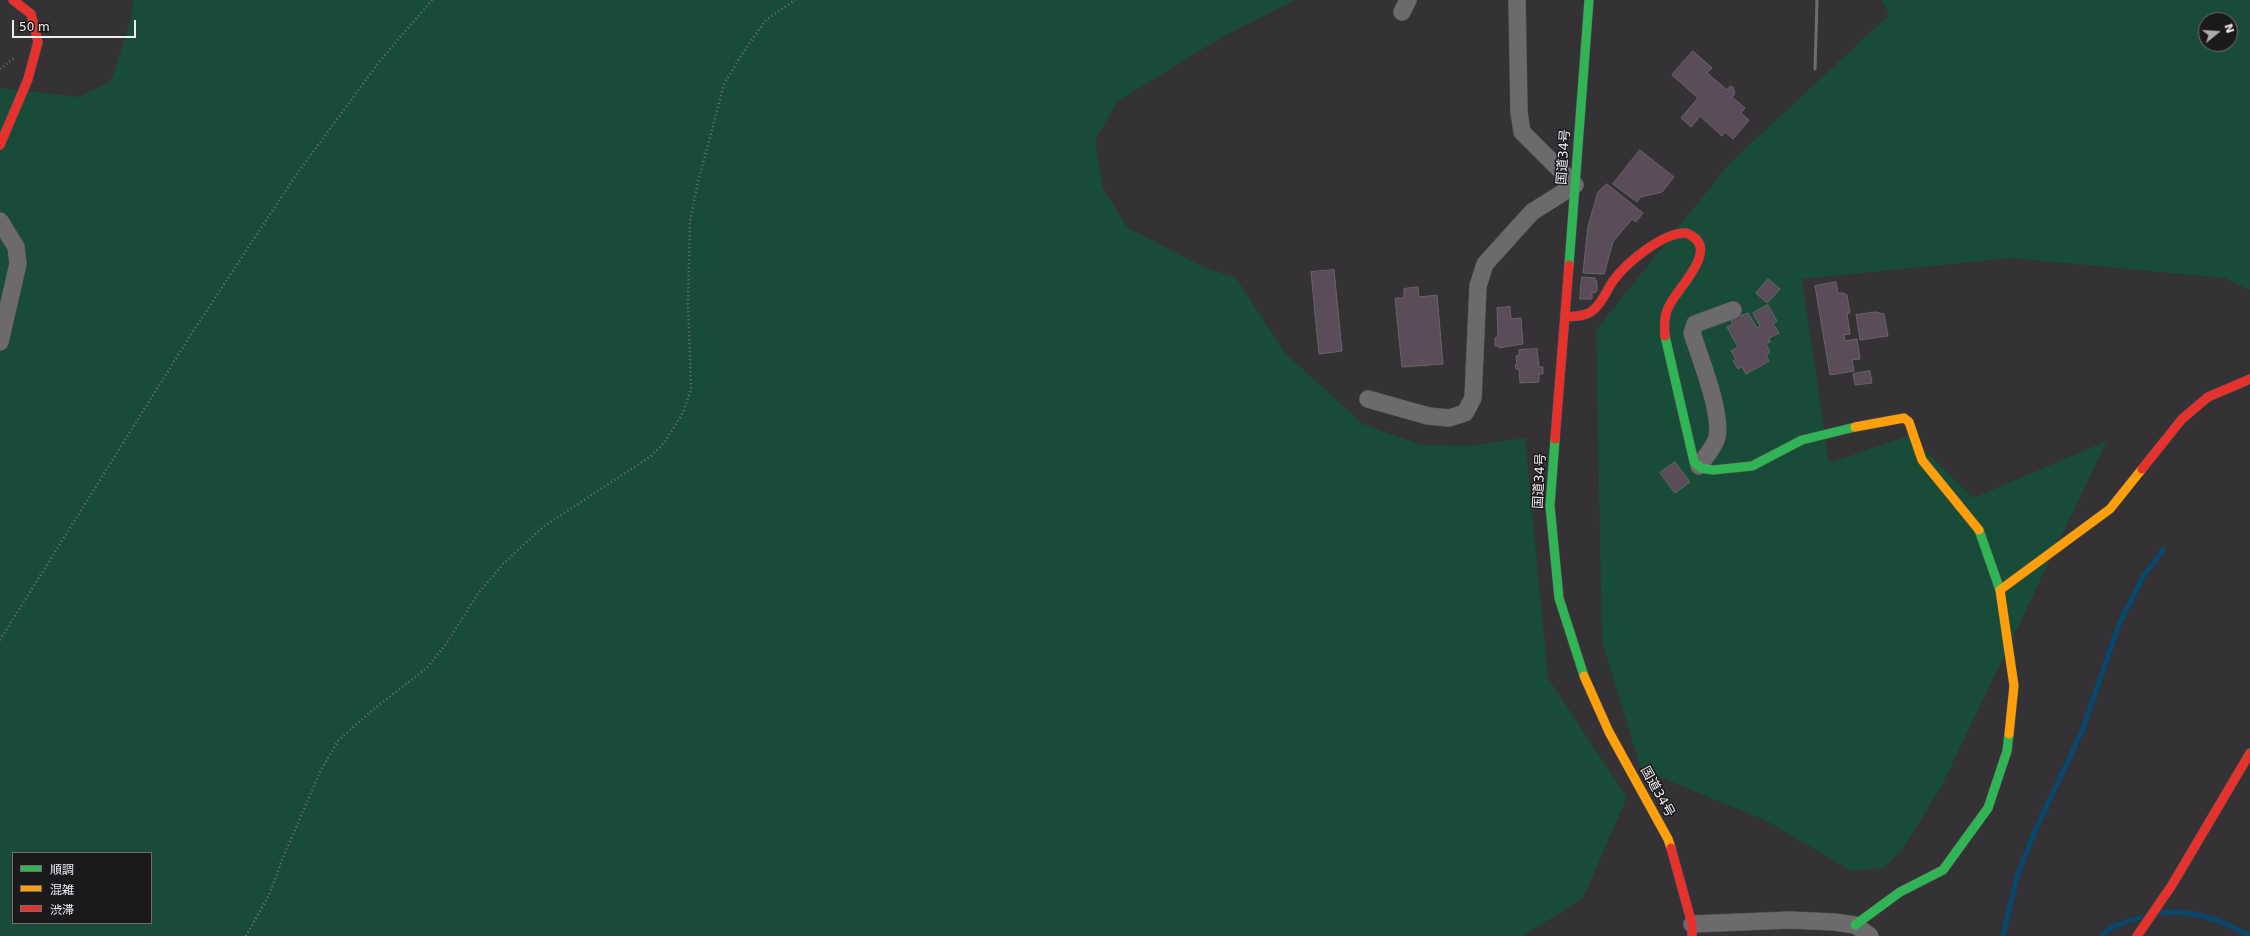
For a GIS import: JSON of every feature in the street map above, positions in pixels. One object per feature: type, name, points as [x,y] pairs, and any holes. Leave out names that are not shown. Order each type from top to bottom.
[{"type":"main road","points":[[0,145],[28,80],[38,42],[31,14],[13,0]]},
{"type":"main road","name":"国道34号","points":[[1589,0],[1550,506],[1559,598],[1586,682],[1609,732],[1668,840],[1692,930]]},
{"type":"main road","points":[[1565,316],[1587,314],[1600,305],[1610,285],[1634,260],[1668,235],[1681,232],[1691,236],[1700,246],[1701,256],[1697,267],[1675,292],[1665,316],[1665,344],[1694,462],[1699,466],[1713,470],[1752,466],[1802,440],[1845,429],[1904,418],[1909,422],[1922,460],[1982,532],[2000,590],[2014,686],[2007,751],[1988,808],[1942,870],[1900,892],[1856,925]]},
{"type":"main road","points":[[2000,590],[2110,509],[2182,419],[2208,397],[2250,379]]},
{"type":"main road","points":[[2137,936],[2172,885],[2250,753]]},
{"type":"street","points":[[1368,399],[1428,416],[1449,418],[1465,413],[1473,398],[1478,286],[1485,264],[1532,212],[1575,185],[1539,151],[1522,132],[1519,112],[1517,0]]},
{"type":"street","points":[[0,221],[16,247],[18,264],[0,342]]},
{"type":"street","points":[[1699,466],[1717,439],[1718,428],[1716,411],[1692,333],[1695,324],[1733,310]]},
{"type":"street","points":[[1692,930],[1790,920],[1856,925],[1870,936]]},
{"type":"path","points":[[0,640],[190,336],[294,178],[379,62],[432,0]]},
{"type":"path","points":[[246,936],[269,895],[282,860],[320,772],[338,741],[370,712],[428,668],[448,641],[477,596],[503,564],[543,527],[651,456],[664,443],[683,413],[691,389],[688,303],[690,221],[697,186],[722,91],[724,84],[746,48],[766,20],[795,0]]},
{"type":"green space","points":[[133,0],[1295,0],[1222,37],[1118,101],[1095,140],[1103,188],[1127,227],[1201,266],[1236,278],[1287,355],[1363,424],[1421,445],[1467,446],[1525,438],[1548,678],[1627,797],[1583,898],[1523,936],[0,936],[0,88],[79,97],[111,81],[130,23]]},
{"type":"green space","points":[[1882,0],[2250,0],[2250,290],[2225,278],[2012,258],[1802,279],[1829,463],[1910,435],[1973,498],[2107,441],[1942,785],[1904,847],[1884,868],[1851,871],[1767,821],[1641,769],[1602,641],[1596,330],[1729,164],[1889,15]]},
{"type":"building","points":[[1693,51],[1712,68],[1707,73],[1727,90],[1730,86],[1733,87],[1735,94],[1732,97],[1745,108],[1741,113],[1749,120],[1733,139],[1725,132],[1722,136],[1700,116],[1691,127],[1681,118],[1698,98],[1672,75]]},
{"type":"building","points":[[1640,150],[1674,177],[1662,192],[1641,197],[1637,202],[1613,184]]},
{"type":"building","points":[[1607,184],[1643,213],[1636,222],[1632,219],[1613,242],[1604,274],[1583,273],[1588,226],[1598,192]]},
{"type":"building","points":[[1334,270],[1342,351],[1319,354],[1311,272]]},
{"type":"building","points":[[1582,277],[1595,278],[1595,281],[1597,281],[1597,290],[1595,293],[1592,292],[1592,299],[1580,299]]},
{"type":"building","points":[[1768,279],[1780,289],[1767,303],[1756,293]]},
{"type":"building","points":[[1836,282],[1838,293],[1847,295],[1850,313],[1847,314],[1850,334],[1844,335],[1845,341],[1857,339],[1860,359],[1852,360],[1854,371],[1830,375],[1815,286]]},
{"type":"building","points":[[1418,287],[1419,297],[1437,295],[1443,364],[1402,367],[1395,298],[1404,298],[1404,289]]},
{"type":"building","points":[[1768,305],[1777,321],[1773,324],[1779,333],[1769,338],[1770,342],[1766,344],[1770,352],[1766,355],[1769,361],[1746,374],[1742,367],[1738,369],[1733,361],[1736,359],[1731,351],[1738,347],[1727,327],[1733,324],[1730,319],[1748,313],[1757,328],[1760,326],[1753,313]]},
{"type":"building","points":[[1510,307],[1511,319],[1521,318],[1523,344],[1499,348],[1499,346],[1495,346],[1495,338],[1498,337],[1497,308]]},
{"type":"building","points":[[1876,312],[1884,314],[1888,336],[1860,340],[1856,315]]},
{"type":"building","points":[[1537,349],[1539,367],[1543,367],[1543,374],[1539,374],[1539,382],[1520,383],[1519,369],[1516,369],[1515,365],[1517,365],[1516,356],[1519,355],[1519,350]]},
{"type":"building","points":[[1870,371],[1872,383],[1855,385],[1853,374]]},
{"type":"building","points":[[1675,462],[1690,482],[1675,493],[1660,473]]},
{"type":"waterway","points":[[2003,936],[2017,876],[2034,833],[2082,731],[2119,624],[2144,575],[2164,549]]},
{"type":"waterway","points":[[2162,913],[2185,913],[2208,917],[2250,936]]},
{"type":"waterway","points":[[2101,936],[2112,927],[2140,917]]},
{"type":"railway","points":[[1815,69],[1817,0]]},
{"type":"traffic: fast","points":[[1569,265],[1589,0]]},
{"type":"traffic: fast","points":[[1665,336],[1694,462],[1701,468],[1713,470],[1752,466],[1802,440],[1855,427]]},
{"type":"traffic: fast","points":[[1555,439],[1550,506],[1559,598],[1584,676]]},
{"type":"traffic: fast","points":[[1979,530],[2000,590]]},
{"type":"traffic: fast","points":[[1855,925],[1900,892],[1943,870],[1988,808],[2007,751],[2009,734]]},
{"type":"traffic: slow","points":[[1855,427],[1904,418],[1909,422],[1922,460],[1979,530]]},
{"type":"traffic: slow","points":[[2009,734],[2014,686],[2000,590],[2110,509],[2142,469]]},
{"type":"traffic: slow","points":[[1584,676],[1609,732],[1668,839],[1671,848]]},
{"type":"traffic: jam","points":[[0,145],[28,79],[38,42],[31,14],[13,0]]},
{"type":"traffic: jam","points":[[1565,317],[1582,315],[1592,311],[1601,301],[1613,281],[1636,258],[1656,243],[1677,234],[1686,233],[1696,240],[1700,248],[1699,258],[1694,269],[1668,308],[1664,329],[1665,336]]},
{"type":"traffic: jam","points":[[1555,439],[1569,265]]},
{"type":"traffic: jam","points":[[2142,469],[2182,419],[2208,397],[2250,379]]},
{"type":"traffic: jam","points":[[2137,936],[2172,885],[2250,753]]},
{"type":"traffic: jam","points":[[1671,848],[1692,924],[1692,936]]}]
